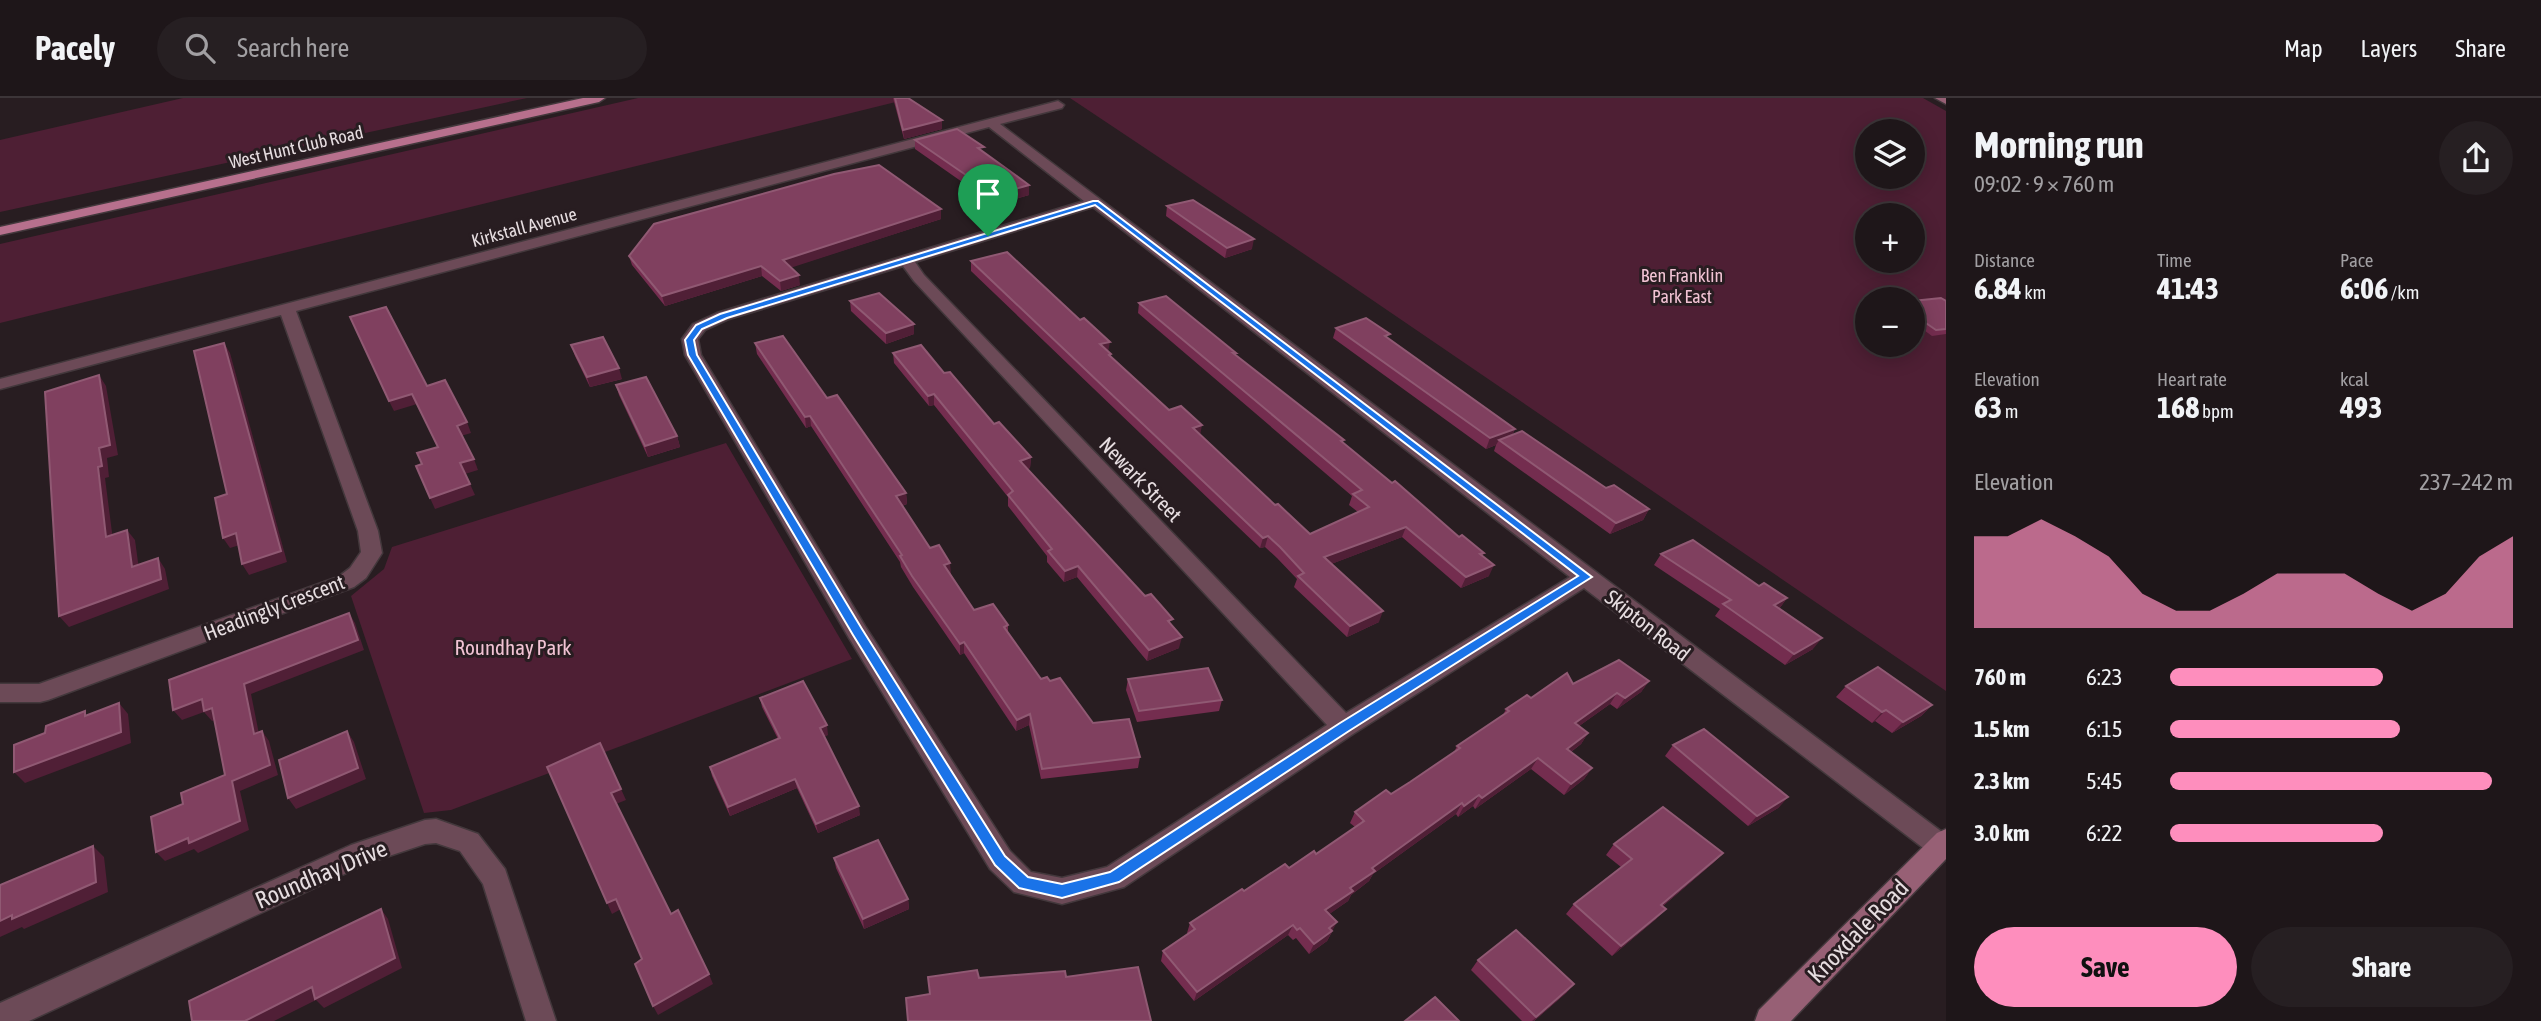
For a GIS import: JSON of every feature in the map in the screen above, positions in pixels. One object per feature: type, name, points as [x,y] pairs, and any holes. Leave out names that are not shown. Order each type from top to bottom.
[{"type":"main road","name":"West Hunt Club Road","points":[[0,218],[549,98]]},
{"type":"main road","name":"West Hunt Club Road","points":[[0,231],[599,98]]},
{"type":"street","name":"Kirkstall Avenue","points":[[0,384],[1058,105]]},
{"type":"street","name":"Skipton Road","points":[[990,122],[1876,800],[1943,843]]},
{"type":"street","points":[[1096,202],[723,316],[699,327],[690,340],[693,355],[858,632],[1000,860],[1024,883],[1062,891],[1114,878],[1344,727],[1586,577]]},
{"type":"street","name":"Newark Street","points":[[906,261],[919,278],[1344,727]]},
{"type":"street","name":"Headingly Crescent","points":[[0,693],[40,694],[345,582],[358,573],[372,552],[368,531],[287,309]]},
{"type":"street","name":"Roundhay Drive","points":[[0,1019],[361,853],[425,832],[436,831],[469,842],[495,878],[541,1021]]},
{"type":"street","name":"Knoxdale Road","points":[[1770,1021],[1943,843]]},
{"type":"green space","points":[[183,98],[527,98],[0,212],[0,140]]},
{"type":"green space","points":[[638,98],[912,98],[0,323],[0,244]]},
{"type":"green space","name":"Ben Franklin Park East","points":[[1070,98],[1923,98],[1946,111],[1946,691],[1340,278]]},
{"type":"green space","name":"Roundhay Park","points":[[726,443],[852,659],[451,810],[424,813],[351,596],[384,569],[392,547]]},
{"type":"building","points":[[895,98],[908,98],[942,120],[903,130]]},
{"type":"building","points":[[957,129],[984,147],[978,148],[1029,185],[995,195],[915,140]]},
{"type":"building","points":[[879,165],[941,209],[783,260],[799,275],[780,281],[761,266],[662,296],[629,256],[654,224],[834,174]]},
{"type":"building","points":[[1193,200],[1254,239],[1227,248],[1167,206]]},
{"type":"building","points":[[1007,252],[1080,320],[1084,318],[1110,342],[1100,344],[1169,410],[1181,406],[1202,425],[1193,428],[1310,534],[1369,507],[1353,494],[1362,490],[1139,303],[1166,296],[1236,353],[1233,353],[1344,440],[1341,441],[1392,483],[1395,481],[1459,537],[1462,535],[1484,553],[1480,554],[1494,565],[1466,577],[1406,527],[1324,557],[1383,611],[1350,626],[1298,576],[1304,573],[1280,547],[1268,536],[1263,538],[971,261]]},
{"type":"building","points":[[879,293],[914,324],[886,333],[850,301]]},
{"type":"building","points":[[1941,298],[1946,301],[1946,329],[1936,330],[1925,322],[1925,300]]},
{"type":"building","points":[[386,307],[427,386],[445,380],[467,422],[457,426],[474,459],[460,463],[470,484],[430,498],[416,466],[422,464],[417,453],[438,447],[412,394],[389,401],[350,317]]},
{"type":"building","points":[[1366,318],[1390,334],[1385,336],[1515,429],[1490,438],[1336,328]]},
{"type":"building","points":[[783,336],[827,398],[837,395],[906,493],[896,496],[930,548],[939,545],[950,563],[944,565],[974,610],[993,604],[1008,625],[1004,627],[1041,679],[1047,677],[1050,681],[1060,678],[1093,723],[1129,719],[1140,757],[1042,769],[1030,714],[1017,720],[964,642],[960,644],[912,576],[900,556],[902,555],[810,416],[805,417],[755,343]]},
{"type":"building","points":[[603,337],[619,368],[587,377],[571,345]]},
{"type":"building","points":[[224,343],[281,551],[242,564],[236,533],[223,538],[215,498],[227,494],[194,351]]},
{"type":"building","points":[[921,345],[944,373],[950,372],[994,424],[999,422],[1031,457],[1020,461],[1145,596],[1151,594],[1173,619],[1168,621],[1182,637],[1149,650],[1078,566],[1065,571],[1048,551],[1052,549],[1008,495],[1013,491],[934,394],[928,396],[893,353]]},
{"type":"building","points":[[99,375],[110,445],[99,448],[102,466],[98,467],[106,537],[127,530],[132,567],[158,558],[161,579],[59,616],[45,392]]},
{"type":"building","points":[[646,377],[677,436],[645,446],[616,385]]},
{"type":"building","points":[[1522,431],[1606,488],[1614,485],[1649,509],[1616,523],[1499,440]]},
{"type":"building","points":[[1693,540],[1759,586],[1764,583],[1787,598],[1774,605],[1822,638],[1794,654],[1723,604],[1731,600],[1661,554]]},
{"type":"building","points":[[349,613],[358,640],[244,684],[254,734],[262,731],[270,765],[232,781],[240,821],[189,843],[188,838],[156,852],[151,817],[183,804],[181,793],[225,775],[212,708],[204,711],[202,699],[173,710],[169,680]]},
{"type":"building","points":[[1619,660],[1649,681],[1625,698],[1617,693],[1575,723],[1588,733],[1567,749],[1592,768],[1571,784],[1538,758],[1482,798],[1479,795],[1464,806],[1462,803],[1372,868],[1375,871],[1350,888],[1353,891],[1325,910],[1337,922],[1329,928],[1332,931],[1314,944],[1300,928],[1297,930],[1293,925],[1197,992],[1163,951],[1195,929],[1190,923],[1242,889],[1244,891],[1285,864],[1289,868],[1314,851],[1316,854],[1364,821],[1355,812],[1386,790],[1391,794],[1460,748],[1457,746],[1509,711],[1506,709],[1527,695],[1531,698],[1567,673],[1573,684]]},
{"type":"building","points":[[1878,667],[1932,705],[1903,722],[1886,710],[1882,712],[1846,686]]},
{"type":"building","points":[[1208,668],[1222,700],[1139,711],[1128,679]]},
{"type":"building","points":[[803,681],[827,725],[820,728],[859,806],[816,824],[795,779],[728,807],[710,767],[780,738],[760,698]]},
{"type":"building","points":[[119,703],[121,732],[14,772],[14,745],[45,733],[46,726],[85,711],[85,716]]},
{"type":"building","points":[[1704,729],[1788,797],[1757,816],[1673,745]]},
{"type":"building","points":[[347,731],[358,768],[288,798],[279,760]]},
{"type":"building","points":[[600,743],[621,789],[611,793],[671,914],[678,910],[709,974],[653,1006],[635,964],[642,959],[616,899],[607,903],[547,767]]},
{"type":"building","points":[[1663,807],[1723,853],[1661,905],[1666,909],[1621,946],[1574,904],[1632,859],[1614,844]]},
{"type":"building","points":[[878,840],[908,899],[863,919],[834,858]]},
{"type":"building","points":[[93,846],[96,882],[12,919],[12,915],[0,921],[0,885]]},
{"type":"building","points":[[381,909],[395,958],[315,999],[312,987],[245,1021],[192,1021],[189,1001]]},
{"type":"building","points":[[1516,930],[1574,984],[1536,1017],[1478,960]]},
{"type":"building","points":[[1138,967],[1151,1021],[908,1021],[906,998],[930,994],[928,977],[977,970],[979,978],[1065,971],[1066,977]]},
{"type":"building","points":[[1435,997],[1459,1021],[1405,1021]]},
{"type":"route","points":[[1096,202],[1586,577],[1344,727],[1114,878],[1062,891],[1024,883],[1000,860],[858,632],[693,355],[690,340],[699,327],[723,316],[988,236],[1096,202]]}]
